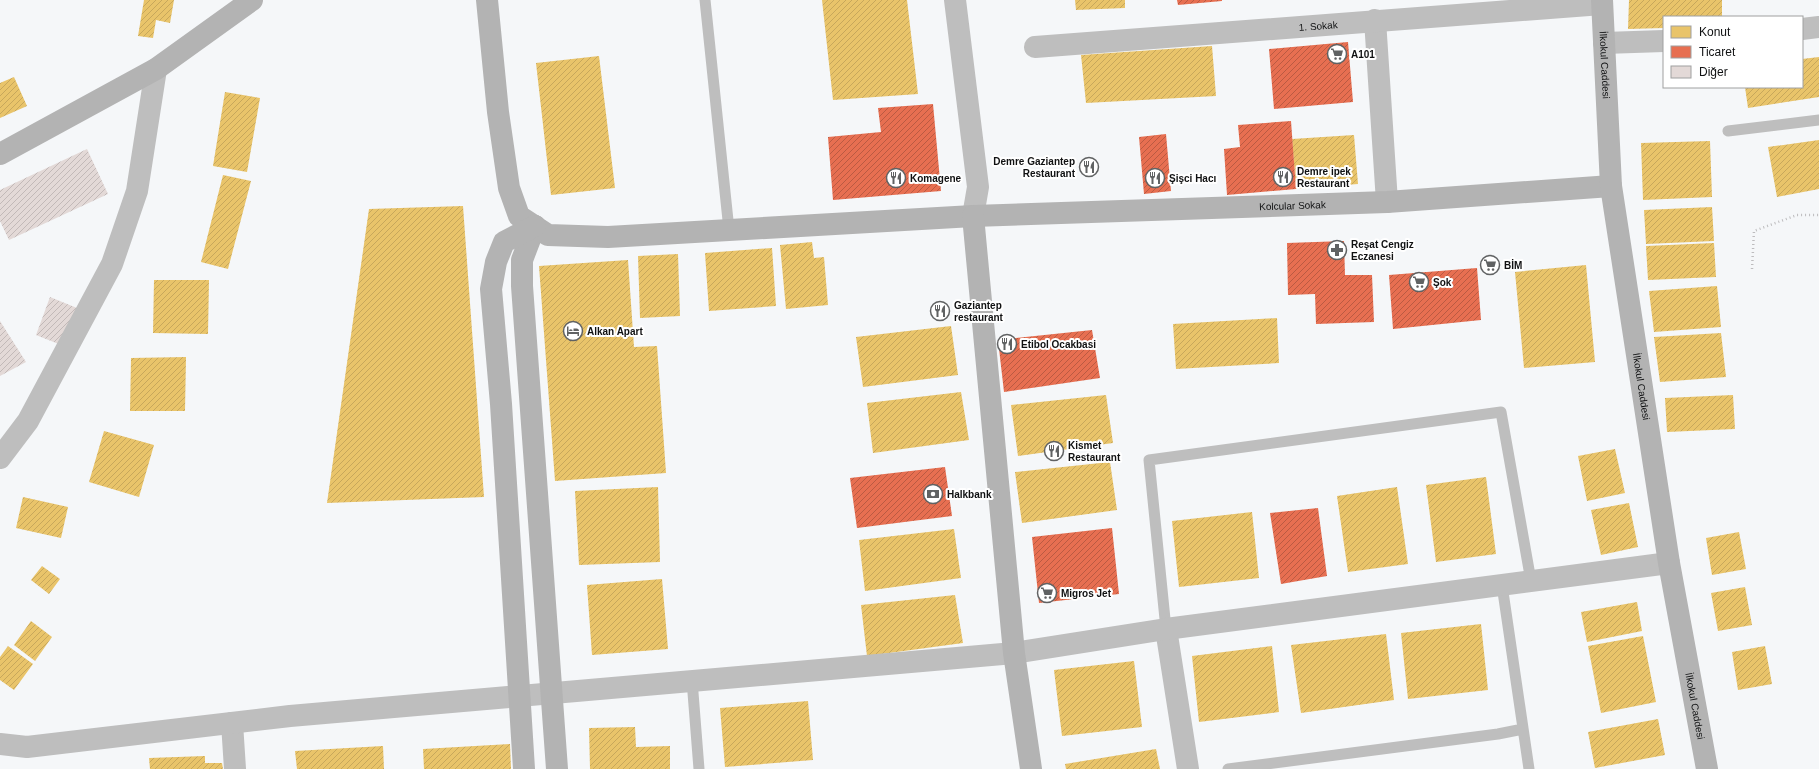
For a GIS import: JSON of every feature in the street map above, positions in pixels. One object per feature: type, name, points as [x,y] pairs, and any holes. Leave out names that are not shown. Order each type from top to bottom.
[{"type":"street","points":[[0,154],[156,69],[252,0]]},
{"type":"street","name":"Kolcular Sokak","points":[[487,0],[498,112],[509,188],[519,216],[548,235],[608,237],[973,216],[1387,202],[1611,186]]},
{"type":"street","points":[[956,0],[978,187],[973,216],[1014,653],[1031,769]]},
{"type":"street","name":"1. Sokak","points":[[1035,47],[1602,2]]},
{"type":"street","name":"İlkokul Caddesi","points":[[1602,2],[1611,186],[1669,563],[1707,769]]},
{"type":"street","points":[[1375,20],[1387,202]]},
{"type":"street","points":[[1803,30],[1819,27]]},
{"type":"street","points":[[1604,43],[1663,41]]},
{"type":"street","points":[[0,458],[28,421],[112,264],[137,191],[156,69]]},
{"type":"street","points":[[535,226],[522,260],[522,286],[557,769]]},
{"type":"street","points":[[524,769],[501,404],[491,289],[496,262],[504,242],[535,226]]},
{"type":"street","points":[[0,744],[27,747],[290,716],[1014,653],[1166,629],[1669,563]]},
{"type":"street","points":[[1166,629],[1188,769]]},
{"type":"street","points":[[232,723],[235,769]]},
{"type":"lane","points":[[705,0],[729,230]]},
{"type":"lane","points":[[1728,131],[1819,120]]},
{"type":"lane","points":[[1166,629],[1149,460],[1501,412],[1530,581]]},
{"type":"lane","points":[[1502,585],[1528,769]]},
{"type":"lane","points":[[692,680],[699,769]]},
{"type":"lane","points":[[1228,769],[1498,734],[1523,729]]},
{"type":"path","points":[[1752,268],[1754,231],[1796,215],[1819,215]]},
{"type":"building: Konut","points":[[144,0],[174,0],[170,23],[156,20],[153,38],[138,36]]},
{"type":"building: Konut","points":[[822,0],[907,0],[918,94],[833,100]]},
{"type":"building: Konut","points":[[1075,0],[1125,0],[1125,8],[1076,10]]},
{"type":"building: Konut","points":[[1629,0],[1722,0],[1722,16],[1663,16],[1663,28],[1628,29]]},
{"type":"building: Konut","points":[[1212,46],[1216,96],[1086,103],[1081,55]]},
{"type":"building: Konut","points":[[599,56],[615,188],[551,195],[536,63]]},
{"type":"building: Konut","points":[[1819,57],[1819,97],[1748,108],[1745,88],[1803,88],[1803,59]]},
{"type":"building: Konut","points":[[14,77],[27,106],[0,118],[0,83]]},
{"type":"building: Konut","points":[[225,92],[260,98],[247,172],[213,166]]},
{"type":"building: Konut","points":[[1354,135],[1358,184],[1296,189],[1292,139]]},
{"type":"building: Konut","points":[[1819,140],[1819,189],[1777,197],[1768,147]]},
{"type":"building: Konut","points":[[1710,141],[1712,197],[1643,200],[1641,143]]},
{"type":"building: Konut","points":[[223,175],[251,181],[228,269],[201,262]]},
{"type":"building: Konut","points":[[463,206],[484,497],[327,503],[369,209]]},
{"type":"building: Konut","points":[[1712,207],[1714,241],[1646,244],[1644,210]]},
{"type":"building: Konut","points":[[812,242],[814,258],[824,257],[828,305],[786,309],[780,245]]},
{"type":"building: Konut","points":[[1714,243],[1716,277],[1648,280],[1646,246]]},
{"type":"building: Konut","points":[[772,248],[776,306],[709,311],[705,253]]},
{"type":"building: Konut","points":[[678,254],[680,316],[640,318],[638,256]]},
{"type":"building: Konut","points":[[628,260],[634,347],[657,346],[666,473],[555,481],[539,266]]},
{"type":"building: Konut","points":[[1586,265],[1595,362],[1524,368],[1515,272]]},
{"type":"building: Konut","points":[[154,280],[209,280],[208,334],[153,333]]},
{"type":"building: Konut","points":[[1717,286],[1721,327],[1654,332],[1649,291]]},
{"type":"building: Konut","points":[[1277,318],[1279,363],[1176,369],[1173,324]]},
{"type":"building: Konut","points":[[951,326],[958,375],[863,387],[856,337]]},
{"type":"building: Konut","points":[[1721,333],[1726,377],[1660,382],[1654,337]]},
{"type":"building: Konut","points":[[186,357],[185,411],[130,411],[131,358]]},
{"type":"building: Konut","points":[[961,392],[969,440],[873,453],[867,403]]},
{"type":"building: Konut","points":[[1106,395],[1113,443],[1018,456],[1011,405]]},
{"type":"building: Konut","points":[[1733,395],[1735,429],[1667,432],[1665,398]]},
{"type":"building: Konut","points":[[104,431],[154,445],[139,497],[89,482]]},
{"type":"building: Konut","points":[[1615,449],[1625,493],[1587,501],[1578,456]]},
{"type":"building: Konut","points":[[1110,462],[1117,510],[1022,523],[1015,472]]},
{"type":"building: Konut","points":[[1486,477],[1496,554],[1436,562],[1426,485]]},
{"type":"building: Konut","points":[[658,487],[660,562],[579,565],[575,491]]},
{"type":"building: Konut","points":[[1397,487],[1408,564],[1348,572],[1337,496]]},
{"type":"building: Konut","points":[[23,497],[68,507],[61,538],[16,528]]},
{"type":"building: Konut","points":[[1629,503],[1638,547],[1601,555],[1591,510]]},
{"type":"building: Konut","points":[[1252,512],[1259,578],[1179,587],[1172,521]]},
{"type":"building: Konut","points":[[954,529],[961,578],[865,591],[859,540]]},
{"type":"building: Konut","points":[[1739,532],[1746,569],[1712,575],[1706,538]]},
{"type":"building: Konut","points":[[42,566],[60,579],[49,594],[31,580]]},
{"type":"building: Konut","points":[[662,579],[668,649],[592,655],[587,585]]},
{"type":"building: Konut","points":[[1745,587],[1752,625],[1718,631],[1711,593]]},
{"type":"building: Konut","points":[[955,595],[963,643],[867,656],[861,605]]},
{"type":"building: Konut","points":[[1637,602],[1642,631],[1587,642],[1581,612]]},
{"type":"building: Konut","points":[[31,621],[52,637],[35,661],[14,645]]},
{"type":"building: Konut","points":[[1481,624],[1488,690],[1408,699],[1401,633]]},
{"type":"building: Konut","points":[[1386,634],[1394,700],[1301,713],[1291,645]]},
{"type":"building: Konut","points":[[1643,636],[1656,702],[1601,713],[1588,646]]},
{"type":"building: Konut","points":[[8,646],[33,664],[14,690],[0,680],[0,657]]},
{"type":"building: Konut","points":[[1272,646],[1279,712],[1199,722],[1192,656]]},
{"type":"building: Konut","points":[[1765,646],[1772,684],[1738,690],[1732,652]]},
{"type":"building: Konut","points":[[1134,661],[1142,727],[1062,736],[1054,670]]},
{"type":"building: Konut","points":[[808,701],[813,760],[725,767],[720,708]]},
{"type":"building: Konut","points":[[1658,719],[1665,755],[1595,768],[1588,732]]},
{"type":"building: Konut","points":[[635,727],[636,747],[670,746],[670,769],[590,769],[589,728]]},
{"type":"building: Konut","points":[[510,744],[511,769],[424,769],[423,749]]},
{"type":"building: Konut","points":[[383,746],[384,769],[297,769],[295,751]]},
{"type":"building: Konut","points":[[1156,749],[1160,769],[1066,769],[1065,764]]},
{"type":"building: Konut","points":[[205,756],[205,763],[222,763],[223,769],[150,769],[149,758]]},
{"type":"building: Ticaret","points":[[1177,0],[1222,0],[1222,1],[1178,5]]},
{"type":"building: Ticaret","points":[[1348,42],[1353,102],[1274,109],[1269,49]]},
{"type":"building: Ticaret","points":[[933,104],[941,191],[833,200],[828,137],[881,132],[878,108]]},
{"type":"building: Ticaret","points":[[1291,121],[1296,189],[1227,195],[1224,149],[1240,147],[1238,125]]},
{"type":"building: Ticaret","points":[[1166,134],[1171,191],[1144,194],[1139,137]]},
{"type":"building: Ticaret","points":[[1344,241],[1345,275],[1372,275],[1374,322],[1316,324],[1315,294],[1288,295],[1287,243]]},
{"type":"building: Ticaret","points":[[1477,268],[1481,320],[1393,329],[1389,275]]},
{"type":"building: Ticaret","points":[[1092,330],[1100,378],[1004,392],[998,340]]},
{"type":"building: Ticaret","points":[[945,467],[952,516],[857,528],[850,478]]},
{"type":"building: Ticaret","points":[[1318,508],[1327,576],[1281,584],[1270,513]]},
{"type":"building: Ticaret","points":[[1112,528],[1119,594],[1039,603],[1032,537]]},
{"type":"building: Diğer","points":[[87,149],[108,194],[9,240],[0,221],[0,190]]},
{"type":"building: Diğer","points":[[50,297],[77,308],[61,345],[36,335]]},
{"type":"building: Diğer","points":[[0,321],[26,362],[0,376]]},
{"type":"place","name":"A101","points":[[1337,54]]},
{"type":"place","name":"Demre Gaziantep Restaurant","points":[[1089,167]]},
{"type":"place","name":"Demre ipek Restaurant","points":[[1283,177]]},
{"type":"place","name":"Komagene","points":[[896,178]]},
{"type":"place","name":"Şişci Hacı","points":[[1155,178]]},
{"type":"place","name":"Reşat Cengiz Eczanesi","points":[[1337,250]]},
{"type":"place","name":"BİM","points":[[1490,265]]},
{"type":"place","name":"Şok","points":[[1419,282]]},
{"type":"place","name":"Gaziantep restaurant","points":[[940,311]]},
{"type":"place","name":"Alkan Apart","points":[[573,331]]},
{"type":"place","name":"Etibol Ocakbasi","points":[[1007,344]]},
{"type":"place","name":"Kismet Restaurant","points":[[1054,451]]},
{"type":"place","name":"Halkbank","points":[[933,494]]},
{"type":"place","name":"Migros Jet","points":[[1047,593]]}]
